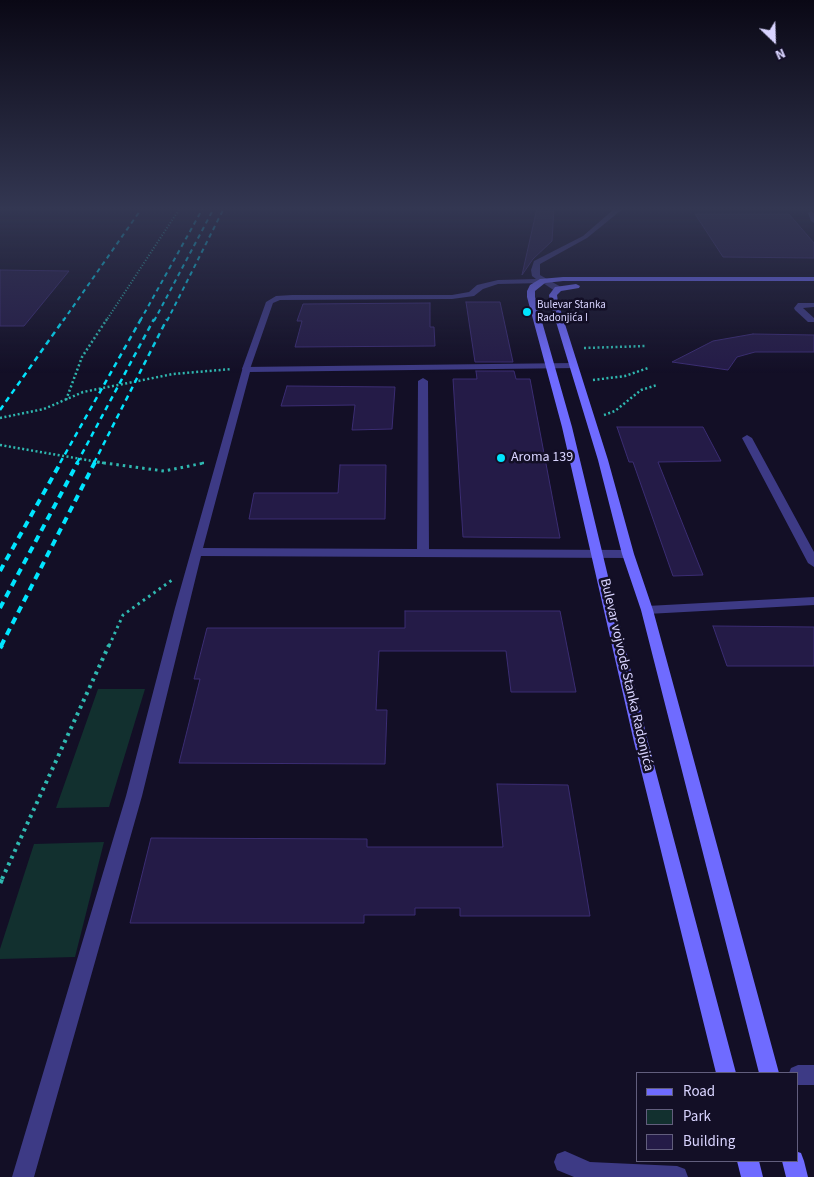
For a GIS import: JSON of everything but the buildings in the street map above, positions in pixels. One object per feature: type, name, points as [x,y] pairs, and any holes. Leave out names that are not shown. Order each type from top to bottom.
[{"type":"street","points":[[537,263],[535,270],[536,276],[558,289],[580,286],[814,286]]},
{"type":"street","points":[[23,1177],[134,796],[196,552],[246,369],[270,302],[292,296],[452,297],[471,294],[480,288],[498,282],[575,279],[814,279]]},
{"type":"street","name":"Bulevar vojvode Stanka Radonjića","points":[[542,281],[533,287],[531,297],[597,554],[641,742],[726,1072]]},
{"type":"street","points":[[558,289],[553,295],[628,554],[647,610],[770,1072]]},
{"type":"street","points":[[811,320],[798,308],[801,305],[814,305]]},
{"type":"street","points":[[246,369],[574,366]]},
{"type":"street","points":[[423,381],[423,551]]},
{"type":"street","points":[[747,438],[814,563]]},
{"type":"street","points":[[196,552],[423,551],[628,554]]},
{"type":"street","points":[[647,610],[814,601]]},
{"type":"street","points":[[799,1075],[814,1075]]},
{"type":"street","points":[[565,1162],[590,1175],[677,1177]]},
{"type":"street","points":[[748,1162],[752,1177]]},
{"type":"street","points":[[793,1162],[797,1177]]},
{"type":"path","points":[[66,400],[82,357],[145,263]]},
{"type":"path","points":[[569,348],[646,346]]},
{"type":"path","points":[[578,379],[595,380],[616,377],[648,368]]},
{"type":"path","points":[[0,418],[44,409],[84,392],[174,374],[199,370],[246,369]]},
{"type":"path","points":[[589,416],[607,415],[621,407],[624,402],[641,390],[657,385]]},
{"type":"path","points":[[0,445],[130,468],[164,471],[199,465],[222,457]]},
{"type":"path","points":[[0,884],[123,616],[172,580],[190,576]]},
{"type":"green space","points":[[98,689],[145,689],[109,807],[56,808]]},
{"type":"green space","points":[[104,842],[75,957],[0,959],[0,949],[34,844]]},
{"type":"railway","points":[[63,321],[104,263]]},
{"type":"railway","points":[[140,321],[172,263]]},
{"type":"railway","points":[[154,321],[185,263]]},
{"type":"railway","points":[[167,321],[196,263]]},
{"type":"railway","points":[[0,410],[64,319]]},
{"type":"railway","points":[[60,463],[141,319]]},
{"type":"railway","points":[[77,463],[154,319]]},
{"type":"railway","points":[[94,463],[167,319]]},
{"type":"railway","points":[[0,571],[61,462]]},
{"type":"railway","points":[[0,608],[78,462]]},
{"type":"railway","points":[[1,646],[95,462]]},
{"type":"place","name":"Bulevar Stanka Radonjića I","points":[[527,312]]},
{"type":"place","name":"Aroma 139","points":[[501,458]]}]
